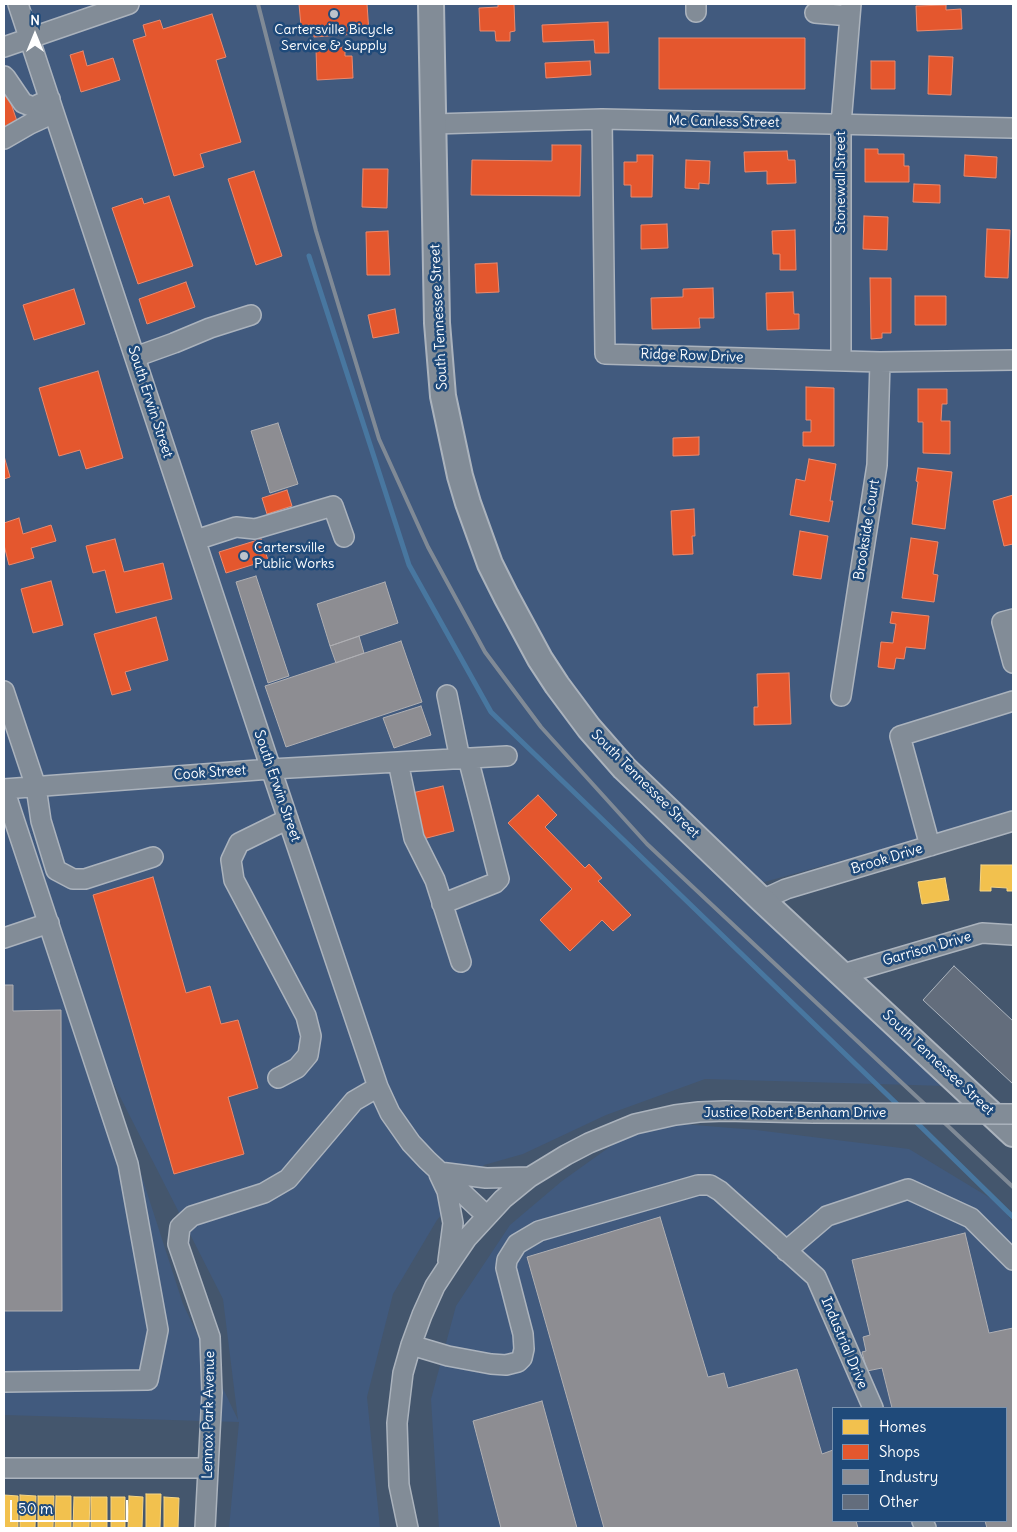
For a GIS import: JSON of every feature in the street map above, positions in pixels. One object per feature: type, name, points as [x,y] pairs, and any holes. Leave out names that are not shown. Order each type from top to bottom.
[{"type":"main road","name":"South Tennessee Street","points":[[431,4],[437,323],[444,396],[460,476],[477,531],[490,564],[506,596],[540,659],[603,745],[646,790],[1013,1134]]},
{"type":"street","name":"South Erwin Street","points":[[18,4],[378,1087],[397,1126],[411,1143],[487,1216]]},
{"type":"street","points":[[4,47],[129,4]]},
{"type":"street","points":[[815,12],[850,10]]},
{"type":"street","name":"Stonewall Street","points":[[841,360],[840,124],[850,10]]},
{"type":"street","points":[[4,76],[23,103],[32,106],[52,106]]},
{"type":"street","points":[[4,139],[30,124],[52,106]]},
{"type":"street","name":"Mc Canless Street","points":[[434,124],[602,119],[651,112],[840,124],[1013,128]]},
{"type":"street","name":"Ridge Row Drive","points":[[602,119],[605,354],[880,362],[1013,360]]},
{"type":"street","points":[[135,357],[210,328],[251,315]]},
{"type":"street","name":"Brookside Court","points":[[841,696],[877,465],[880,362]]},
{"type":"street","points":[[196,540],[236,527],[256,528],[333,506],[344,537]]},
{"type":"street","points":[[1013,619],[1002,622],[1013,663]]},
{"type":"street","points":[[4,691],[36,787],[41,821],[56,870],[73,878],[85,878],[153,857]]},
{"type":"street","points":[[442,904],[495,884],[499,879],[447,695]]},
{"type":"street","points":[[930,846],[900,736],[1013,701]]},
{"type":"street","name":"Cook Street","points":[[4,789],[271,769],[507,756]]},
{"type":"street","points":[[398,762],[414,838],[435,880],[461,962]]},
{"type":"street","points":[[4,789],[128,1164],[158,1330],[148,1380],[4,1382]]},
{"type":"street","points":[[278,1078],[297,1068],[308,1054],[311,1036],[306,1016],[234,880],[231,860],[239,843],[288,820]]},
{"type":"street","name":"Brook Drive","points":[[762,900],[786,889],[1013,821]]},
{"type":"street","points":[[4,938],[49,923]]},
{"type":"street","name":"Garrison Drive","points":[[842,974],[982,933],[1013,935]]},
{"type":"street","name":"Lennox Park Avenue","points":[[205,1528],[212,1393],[210,1337],[178,1244],[180,1227],[192,1216],[264,1193],[288,1179],[354,1101],[378,1087]]},
{"type":"street","name":"Justice Robert Benham Drive","points":[[487,1216],[503,1199],[530,1177],[589,1143],[616,1131],[655,1119],[700,1112],[725,1111],[1013,1114]]},
{"type":"street","points":[[438,1170],[486,1178],[530,1177]]},
{"type":"street","points":[[438,1170],[446,1191],[453,1223],[447,1268]]},
{"type":"street","points":[[411,1345],[448,1356],[491,1364],[506,1365],[518,1362],[522,1358],[524,1349],[523,1334],[506,1268],[507,1260],[517,1244],[539,1230],[698,1185],[710,1185],[720,1191],[786,1251],[827,1216],[908,1188],[971,1218],[1013,1260]]},
{"type":"street","points":[[408,1528],[399,1486],[397,1456],[397,1423],[403,1373],[422,1315],[447,1268],[467,1238],[487,1216]]},
{"type":"street","name":"Industrial Drive","points":[[786,1251],[816,1277],[873,1407]]},
{"type":"street","points":[[4,1468],[208,1468]]},
{"type":"shaded area","points":[[4,4],[1013,4],[1013,813],[732,891],[946,1086],[705,1079],[606,1115],[523,1154],[484,1165],[437,1220],[393,1294],[367,1397],[380,1528],[229,1528],[239,1422],[4,1415]],"holes":[[[109,1075],[223,1299],[238,1420],[183,1304]]]},
{"type":"shaded area","points":[[646,1121],[756,1130],[909,1149],[1000,1204],[1013,1223],[1013,1528],[439,1528],[431,1399],[456,1306],[510,1225],[562,1181]]},
{"type":"building: Homes","points":[[981,865],[1013,865],[1013,891],[1007,891],[1007,888],[991,887],[991,891],[980,891]]},
{"type":"building: Homes","points":[[945,878],[949,900],[922,904],[918,882]]},
{"type":"building: Homes","points":[[146,1494],[161,1494],[160,1528],[146,1528]]},
{"type":"building: Homes","points":[[4,1495],[18,1496],[18,1528],[4,1528]]},
{"type":"building: Homes","points":[[20,1495],[36,1496],[35,1528],[20,1528]]},
{"type":"building: Homes","points":[[38,1496],[54,1496],[53,1528],[38,1528]]},
{"type":"building: Homes","points":[[56,1496],[71,1496],[71,1528],[55,1528]]},
{"type":"building: Homes","points":[[129,1496],[143,1497],[142,1528],[128,1528]]},
{"type":"building: Homes","points":[[74,1497],[90,1497],[89,1528],[73,1528]]},
{"type":"building: Homes","points":[[91,1497],[107,1497],[107,1528],[91,1528]]},
{"type":"building: Homes","points":[[111,1497],[125,1497],[125,1528],[111,1528]]},
{"type":"building: Homes","points":[[164,1497],[179,1498],[178,1528],[164,1528]]},
{"type":"building: Shops","name":"Cartersville Bicycle Service & Supply","points":[[299,4],[367,4],[369,33],[314,37],[313,25],[301,26]]},
{"type":"building: Shops","points":[[498,4],[514,4],[515,31],[510,32],[510,41],[496,41],[495,31],[480,31],[479,8],[498,7]]},
{"type":"building: Shops","points":[[946,5],[946,10],[961,9],[962,29],[917,31],[916,6]]},
{"type":"building: Shops","points":[[212,14],[226,57],[216,60],[241,142],[200,154],[204,167],[174,176],[133,40],[146,36],[143,25],[160,20],[163,29]]},
{"type":"building: Shops","points":[[608,22],[609,53],[595,53],[594,40],[543,42],[542,25]]},
{"type":"building: Shops","points":[[659,38],[805,38],[805,89],[659,89]]},
{"type":"building: Shops","points":[[345,47],[345,56],[352,56],[353,78],[317,80],[316,49]]},
{"type":"building: Shops","points":[[83,51],[87,66],[113,58],[120,80],[81,92],[70,55]]},
{"type":"building: Shops","points":[[929,56],[953,57],[951,95],[928,94]]},
{"type":"building: Shops","points":[[590,61],[591,75],[546,78],[545,63]]},
{"type":"building: Shops","points":[[871,61],[895,61],[895,89],[871,89]]},
{"type":"building: Shops","points":[[4,83],[19,127],[4,132]]},
{"type":"building: Shops","points":[[552,145],[581,145],[580,196],[471,195],[472,160],[552,161]]},
{"type":"building: Shops","points":[[865,149],[878,149],[878,154],[904,154],[904,166],[909,166],[909,182],[865,182]]},
{"type":"building: Shops","points":[[787,151],[788,160],[795,160],[796,183],[767,184],[767,171],[745,172],[744,152]]},
{"type":"building: Shops","points":[[637,155],[653,155],[652,197],[631,197],[631,185],[624,185],[624,162],[637,162]]},
{"type":"building: Shops","points":[[965,155],[997,157],[996,178],[964,176]]},
{"type":"building: Shops","points":[[686,160],[710,161],[709,184],[699,183],[699,189],[685,188]]},
{"type":"building: Shops","points":[[363,169],[388,169],[387,208],[362,207]]},
{"type":"building: Shops","points":[[254,171],[282,256],[256,265],[228,179]]},
{"type":"building: Shops","points":[[914,184],[940,185],[940,203],[913,202]]},
{"type":"building: Shops","points":[[169,196],[193,266],[138,284],[112,208],[142,198],[144,204]]},
{"type":"building: Shops","points":[[864,216],[888,217],[887,250],[863,249]]},
{"type":"building: Shops","points":[[667,224],[668,248],[641,249],[641,225]]},
{"type":"building: Shops","points":[[987,229],[1010,230],[1008,278],[985,277]]},
{"type":"building: Shops","points":[[795,230],[796,270],[780,270],[780,254],[773,254],[772,231]]},
{"type":"building: Shops","points":[[388,231],[390,275],[367,275],[366,232]]},
{"type":"building: Shops","points":[[497,263],[499,292],[476,293],[475,264]]},
{"type":"building: Shops","points":[[870,278],[891,278],[891,333],[882,333],[882,338],[871,339]]},
{"type":"building: Shops","points":[[186,282],[195,307],[147,324],[139,299]]},
{"type":"building: Shops","points":[[713,288],[714,318],[699,318],[700,328],[652,329],[651,298],[683,297],[683,289]]},
{"type":"building: Shops","points":[[74,289],[85,324],[34,340],[23,305]]},
{"type":"building: Shops","points":[[793,292],[794,314],[799,314],[799,329],[767,330],[766,293]]},
{"type":"building: Shops","points":[[915,296],[946,296],[946,325],[915,325]]},
{"type":"building: Shops","points":[[395,309],[399,333],[373,338],[368,315]]},
{"type":"building: Shops","points":[[98,371],[123,458],[86,469],[80,450],[59,456],[39,388]]},
{"type":"building: Shops","points":[[806,387],[834,388],[834,446],[803,446],[803,432],[811,432],[811,420],[806,420]]},
{"type":"building: Shops","points":[[918,389],[947,389],[947,404],[942,404],[941,421],[950,421],[950,454],[923,453],[923,422],[918,422]]},
{"type":"building: Shops","points":[[699,437],[699,455],[673,456],[673,438]]},
{"type":"building: Shops","points":[[4,456],[10,477],[4,479]]},
{"type":"building: Shops","points":[[809,459],[836,464],[830,501],[833,501],[829,522],[790,515],[796,479],[805,481]]},
{"type":"building: Shops","points":[[918,468],[952,472],[945,529],[912,524]]},
{"type":"building: Shops","points":[[287,490],[292,506],[267,514],[262,498]]},
{"type":"building: Shops","points":[[1013,495],[1013,544],[1004,546],[993,501]]},
{"type":"building: Shops","points":[[694,509],[695,536],[692,536],[693,554],[673,555],[671,511]]},
{"type":"building: Shops","points":[[19,518],[23,534],[51,525],[56,541],[31,548],[34,558],[9,565],[4,545],[4,523]]},
{"type":"building: Shops","points":[[800,531],[828,536],[821,579],[793,575]]},
{"type":"building: Shops","points":[[911,538],[938,542],[933,574],[938,575],[934,602],[902,598]]},
{"type":"building: Shops","points":[[115,539],[124,572],[163,563],[172,599],[116,613],[105,570],[93,573],[86,546]]},
{"type":"building: Shops","name":"Cartersville Public Works","points":[[261,539],[268,560],[226,573],[219,552]]},
{"type":"building: Shops","points":[[51,581],[63,625],[33,633],[21,589]]},
{"type":"building: Shops","points":[[892,612],[929,616],[925,649],[906,647],[904,659],[896,658],[894,669],[878,667],[881,642],[893,643],[896,624],[890,623]]},
{"type":"building: Shops","points":[[156,617],[168,660],[125,672],[131,690],[112,695],[94,634]]},
{"type":"building: Shops","points":[[789,673],[791,724],[754,725],[754,707],[758,707],[757,674]]},
{"type":"building: Shops","points":[[443,786],[454,831],[423,839],[412,793]]},
{"type":"building: Shops","points":[[538,795],[557,815],[545,827],[585,868],[589,864],[602,878],[598,881],[631,915],[613,931],[602,920],[570,951],[540,920],[572,889],[508,823]]},
{"type":"building: Shops","points":[[153,877],[186,993],[210,986],[221,1024],[238,1020],[258,1088],[228,1097],[244,1154],[174,1174],[93,895]]},
{"type":"building: Industry","points":[[278,423],[298,484],[270,493],[251,431]]},
{"type":"building: Industry","points":[[256,576],[289,676],[268,683],[236,582]]},
{"type":"building: Industry","points":[[385,582],[398,623],[330,646],[317,604]]},
{"type":"building: Industry","points":[[359,636],[364,653],[336,663],[330,646]]},
{"type":"building: Industry","points":[[401,641],[422,702],[286,747],[265,686]]},
{"type":"building: Industry","points":[[421,706],[431,735],[394,748],[383,718]]},
{"type":"building: Industry","points":[[4,985],[13,985],[13,1011],[61,1010],[62,1311],[4,1311]]},
{"type":"building: Industry","points":[[660,1217],[708,1377],[724,1373],[728,1388],[797,1369],[822,1454],[832,1450],[832,1522],[856,1522],[858,1528],[604,1528],[527,1257]]},
{"type":"building: Industry","points":[[965,1233],[989,1333],[1013,1328],[1013,1528],[987,1528],[985,1522],[1007,1522],[1007,1407],[892,1407],[882,1368],[867,1371],[862,1352],[866,1351],[863,1337],[870,1335],[852,1260]]},
{"type":"building: Industry","points":[[542,1401],[577,1528],[501,1528],[473,1421]]},
{"type":"building: Other","points":[[954,966],[1013,1021],[1013,1084],[923,1000]]},
{"type":"waterway","points":[[309,256],[409,565],[491,712],[900,1107]]},
{"type":"waterway","points":[[912,1118],[1013,1217]]},
{"type":"railway","points":[[258,4],[316,231],[379,439],[428,547],[485,652],[541,727],[647,844],[1013,1187]]},
{"type":"place","name":"Cartersville Bicycle Service & Supply","points":[[334,14]]},
{"type":"place","name":"Cartersville Public Works","points":[[244,556]]}]
